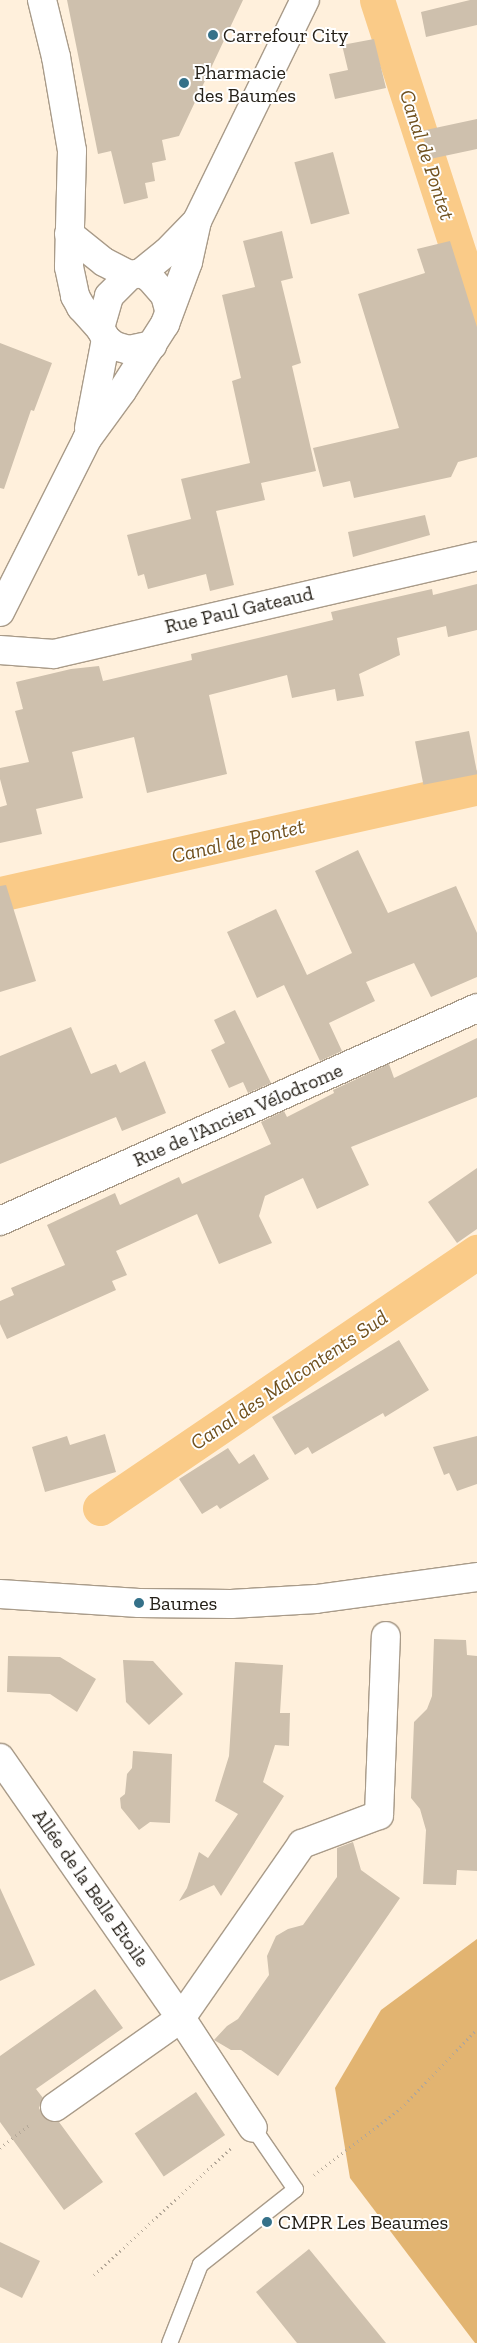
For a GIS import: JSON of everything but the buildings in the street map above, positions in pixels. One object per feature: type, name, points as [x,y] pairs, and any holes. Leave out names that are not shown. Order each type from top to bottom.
[{"type":"street","points":[[42,0],[56,57],[72,151],[68,267],[75,296],[81,307],[115,346],[129,350],[152,345]]},
{"type":"street","points":[[0,612],[87,439],[165,324],[188,262],[197,221],[305,0]]},
{"type":"street","points":[[87,439],[109,296],[167,252],[197,221]]},
{"type":"street","points":[[68,234],[104,262],[136,274],[159,286],[165,295],[169,310]]},
{"type":"street","name":"Rue Paul Gateaud","points":[[0,650],[54,654],[477,556]]},
{"type":"street","name":"Rue de l'Ancien Vélodrome","points":[[0,1221],[477,1008]]},
{"type":"street","points":[[0,1594],[139,1603],[231,1604],[316,1599],[477,1577]]},
{"type":"street","points":[[55,2107],[181,2018],[302,1844],[379,1816],[386,1636]]},
{"type":"street","name":"Allée de la Belle Etoile","points":[[0,1758],[181,2018],[253,2128]]},
{"type":"lane","points":[[169,2343],[200,2264],[296,2189],[253,2128]]},
{"type":"path","points":[[296,2189],[400,2108],[477,2029]]},
{"type":"path","points":[[0,2148],[55,2107]]},
{"type":"path","points":[[94,2276],[253,2128]]},
{"type":"shaded area","points":[[477,1939],[477,2343],[475,2343],[350,2178],[335,2088],[381,2010]]},
{"type":"waterway","name":"Canal de Pontet","points":[[377,0],[477,310]]},
{"type":"waterway","name":"Canal de Pontet","points":[[0,894],[477,787]]},
{"type":"waterway","name":"Canal des Malcontents Sud","points":[[100,1508],[477,1252]]},
{"type":"place","name":"Carrefour City","points":[[213,35]]},
{"type":"place","name":"Pharmacie des Baumes","points":[[184,83]]},
{"type":"place","name":"Baumes","points":[[139,1603]]},
{"type":"place","name":"CMPR Les Beaumes","points":[[267,2222]]}]
